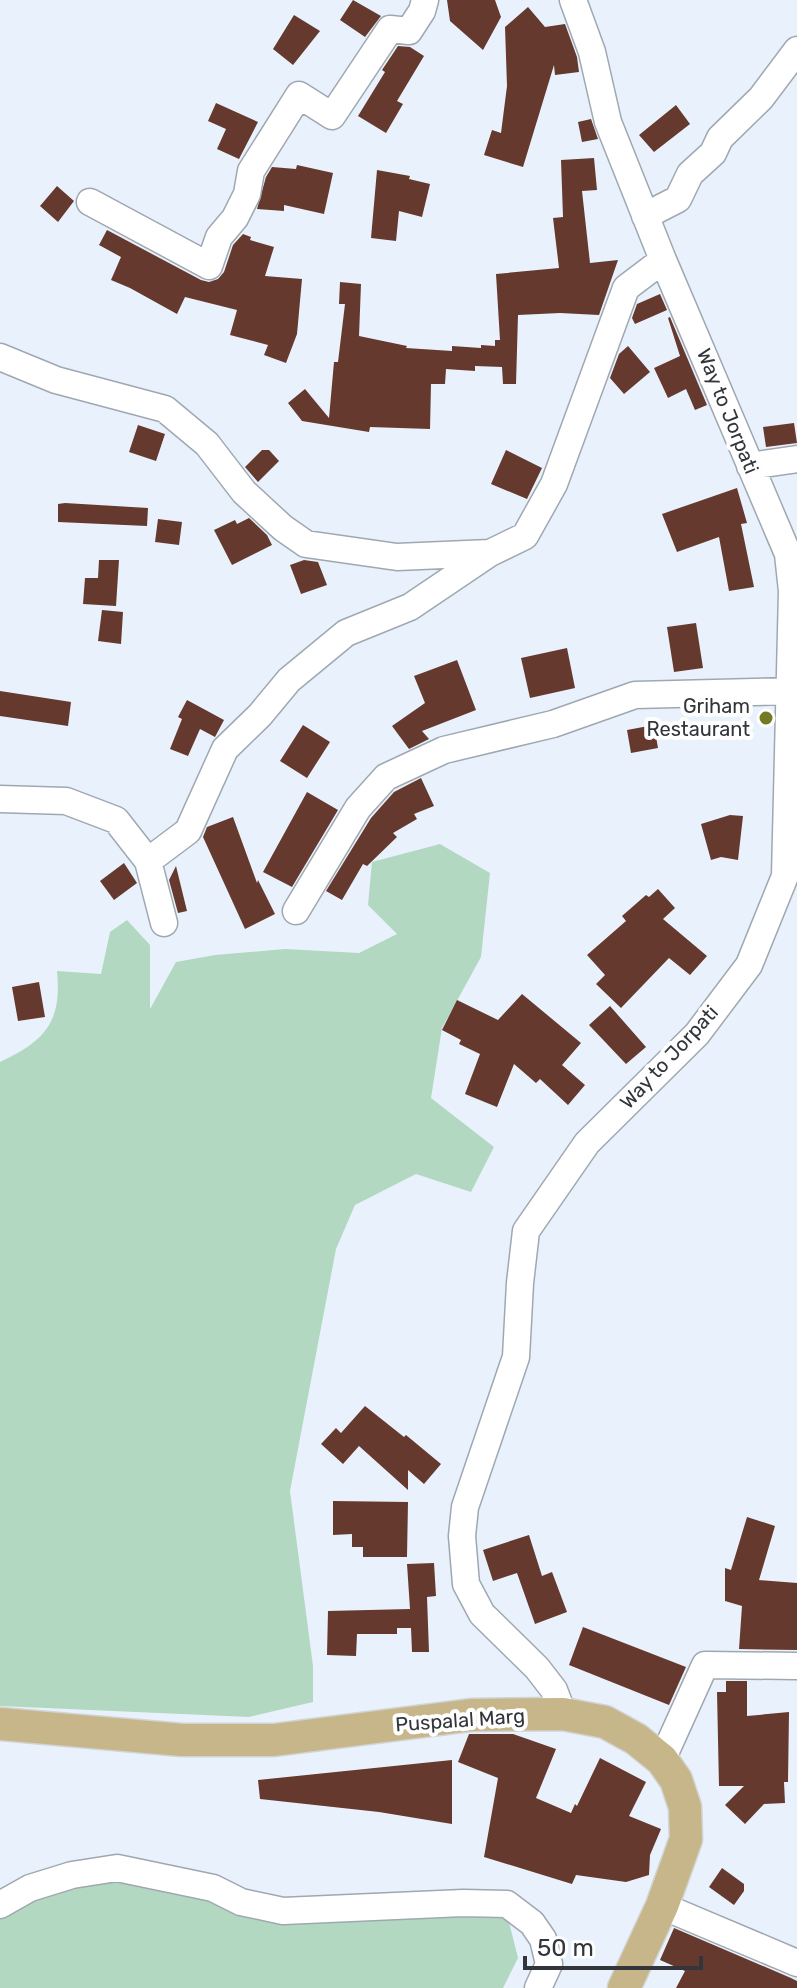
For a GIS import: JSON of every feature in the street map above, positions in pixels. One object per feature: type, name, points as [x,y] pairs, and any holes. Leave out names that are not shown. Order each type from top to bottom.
[{"type":"main road","name":"Puspalal Marg","points":[[0,1724],[182,1740],[274,1740],[471,1715],[563,1714],[605,1722],[636,1739],[662,1760],[676,1780],[685,1807],[686,1839],[662,1906],[624,1988]]},
{"type":"street","points":[[90,202],[209,266],[219,237],[235,218],[247,194],[251,171],[299,95],[332,116],[390,29],[409,31],[425,0]]},
{"type":"street","name":"Way to Jorpati","points":[[563,1714],[554,1690],[537,1668],[482,1614],[466,1584],[462,1536],[465,1507],[516,1357],[526,1231],[587,1143],[697,1034],[749,965],[785,876],[795,590],[788,554],[608,122],[592,52],[573,0]]},
{"type":"street","points":[[645,216],[678,199],[690,174],[713,153],[720,138],[761,98],[797,50]]},
{"type":"street","points":[[148,861],[188,831],[225,749],[260,715],[289,680],[346,633],[410,607],[490,553],[525,536],[554,484],[626,288],[663,260]]},
{"type":"street","points":[[0,357],[56,380],[165,409],[207,444],[244,492],[283,528],[306,544],[397,557],[490,553]]},
{"type":"street","points":[[750,466],[797,459]]},
{"type":"street","points":[[296,911],[358,808],[386,777],[444,750],[553,724],[635,695],[791,706]]},
{"type":"street","points":[[0,799],[66,801],[116,820],[148,861],[164,923]]},
{"type":"street","points":[[662,1760],[705,1665],[797,1666]]},
{"type":"street","points":[[0,1905],[30,1888],[72,1875],[117,1868],[213,1888],[241,1902],[283,1911],[507,1904],[532,1923],[543,1939],[549,1964],[538,1988]]},
{"type":"street","points":[[662,1906],[797,1963]]},
{"type":"green space","points":[[440,844],[490,873],[481,957],[442,1028],[431,1098],[494,1147],[471,1192],[416,1174],[355,1205],[336,1249],[290,1491],[313,1666],[313,1702],[249,1717],[0,1706],[0,1062],[29,1046],[47,1028],[57,1004],[57,971],[101,974],[110,932],[127,920],[150,945],[150,1009],[176,962],[285,949],[359,953],[397,934],[368,905],[372,862]]},
{"type":"green space","points":[[100,1862],[329,1923],[458,1898],[508,1918],[518,1958],[503,1988],[0,1988],[0,1910]]},
{"type":"building","points":[[353,0],[381,16],[365,37],[340,20]]},
{"type":"building","points":[[447,0],[495,0],[501,17],[483,50],[450,21]]},
{"type":"building","points":[[528,7],[545,27],[565,24],[579,72],[555,75],[554,65],[523,167],[484,155],[492,130],[501,133],[507,86],[505,27]]},
{"type":"building","points":[[294,15],[320,31],[293,65],[273,49]]},
{"type":"building","points":[[398,46],[410,47],[424,56],[397,101],[403,104],[386,133],[358,116]]},
{"type":"building","points":[[216,103],[258,122],[239,159],[217,149],[226,129],[208,121]]},
{"type":"building","points":[[676,105],[690,124],[654,152],[639,135]]},
{"type":"building","points":[[591,119],[598,139],[582,142],[578,122]]},
{"type":"building","points":[[594,158],[597,190],[582,191],[590,263],[618,260],[599,315],[518,315],[516,384],[503,384],[502,367],[475,366],[475,371],[446,369],[445,384],[431,384],[430,429],[370,427],[369,432],[302,421],[288,403],[305,389],[329,418],[334,362],[338,362],[345,304],[339,304],[340,282],[361,284],[359,336],[406,348],[452,351],[452,346],[495,346],[495,340],[500,340],[496,274],[559,268],[553,218],[563,217],[561,160]]},
{"type":"building","points":[[297,165],[333,173],[324,214],[284,205],[284,211],[257,209],[272,167],[296,169]]},
{"type":"building","points":[[377,170],[410,176],[409,179],[430,184],[422,217],[399,211],[396,241],[371,238]]},
{"type":"building","points":[[57,186],[74,201],[58,222],[40,206]]},
{"type":"building","points":[[107,230],[209,282],[218,279],[224,272],[233,245],[243,234],[251,237],[250,240],[274,247],[265,276],[302,279],[297,334],[286,363],[264,355],[268,345],[230,335],[237,310],[185,297],[177,314],[111,280],[121,257],[99,245]]},
{"type":"building","points":[[660,294],[667,310],[635,324],[632,318],[637,304]]},
{"type":"building","points":[[670,317],[707,405],[695,410],[686,389],[668,398],[654,368],[680,356]]},
{"type":"building","points":[[628,346],[650,372],[624,394],[610,378],[619,354]]},
{"type":"building","points":[[794,423],[797,443],[766,447],[763,427]]},
{"type":"building","points":[[138,425],[165,434],[156,461],[129,452]]},
{"type":"building","points":[[262,450],[269,450],[279,461],[258,482],[245,467]]},
{"type":"building","points":[[506,450],[542,468],[527,499],[491,484]]},
{"type":"building","points":[[737,488],[747,523],[741,524],[754,587],[729,591],[719,537],[677,552],[662,514]]},
{"type":"building","points":[[58,504],[148,508],[147,526],[58,522]]},
{"type":"building","points":[[249,518],[267,535],[272,545],[232,565],[214,530],[235,520],[237,524]]},
{"type":"building","points":[[158,519],[182,522],[179,545],[155,542]]},
{"type":"building","points":[[99,560],[119,560],[116,606],[83,604],[85,578],[98,578]]},
{"type":"building","points":[[304,560],[318,562],[327,585],[301,594],[290,565]]},
{"type":"building","points":[[102,610],[123,612],[121,644],[98,641]]},
{"type":"building","points":[[696,623],[703,668],[674,672],[667,627]]},
{"type":"building","points":[[567,648],[575,688],[530,698],[521,658]]},
{"type":"building","points":[[457,660],[476,710],[422,731],[429,739],[409,749],[392,726],[425,703],[414,676]]},
{"type":"building","points":[[0,691],[71,702],[68,726],[0,716]]},
{"type":"building","points":[[187,700],[224,720],[215,737],[200,729],[188,756],[170,749],[182,719],[178,717]]},
{"type":"building","points":[[303,725],[330,742],[307,778],[280,761]]},
{"type":"building","points":[[654,725],[658,748],[631,753],[627,730]]},
{"type":"building","points":[[421,778],[434,806],[414,814],[417,819],[393,833],[397,837],[367,866],[363,864],[342,900],[326,891],[371,818],[394,792]]},
{"type":"building","points":[[307,792],[338,810],[292,887],[263,872]]},
{"type":"building","points":[[730,815],[743,816],[738,860],[721,857],[711,860],[701,824]]},
{"type":"building","points":[[233,817],[257,883],[258,880],[275,914],[245,929],[203,837],[207,827]]},
{"type":"building","points":[[124,863],[137,883],[114,900],[100,881]]},
{"type":"building","points":[[176,866],[187,911],[178,913],[169,880]]},
{"type":"building","points":[[658,889],[675,908],[663,919],[707,956],[690,975],[669,958],[621,1008],[596,984],[605,975],[587,955],[626,921],[622,916],[646,895],[649,897]]},
{"type":"building","points":[[39,982],[45,1017],[18,1021],[12,987]]},
{"type":"building","points":[[522,994],[581,1043],[562,1065],[585,1085],[568,1105],[540,1079],[536,1083],[514,1064],[497,1107],[465,1094],[480,1054],[459,1044],[461,1040],[442,1030],[457,1000],[498,1020]]},
{"type":"building","points":[[610,1006],[646,1047],[626,1064],[589,1025]]},
{"type":"building","points":[[365,1406],[441,1464],[424,1484],[408,1470],[408,1490],[359,1446],[343,1464],[321,1444],[336,1428],[341,1433]]},
{"type":"building","points":[[333,1501],[408,1502],[407,1557],[363,1557],[363,1547],[352,1547],[352,1534],[333,1535]]},
{"type":"building","points":[[747,1517],[775,1526],[759,1580],[797,1583],[797,1650],[739,1649],[742,1606],[725,1601],[725,1568],[731,1570]]},
{"type":"building","points":[[529,1535],[542,1576],[552,1572],[567,1612],[535,1624],[517,1573],[493,1581],[483,1550]]},
{"type":"building","points":[[434,1563],[436,1596],[427,1597],[429,1652],[412,1652],[411,1628],[397,1628],[397,1634],[357,1634],[356,1656],[327,1655],[328,1611],[410,1609],[407,1564]]},
{"type":"building","points":[[583,1627],[686,1667],[669,1705],[569,1665]]},
{"type":"building","points":[[726,1681],[747,1681],[747,1716],[789,1712],[785,1803],[764,1804],[745,1824],[725,1805],[744,1786],[719,1786],[717,1692],[726,1692]]},
{"type":"building","points":[[469,1734],[513,1734],[556,1749],[536,1798],[571,1813],[600,1758],[646,1782],[629,1816],[661,1829],[650,1855],[649,1875],[626,1882],[576,1875],[572,1884],[484,1857],[498,1778],[458,1762]]},
{"type":"building","points":[[452,1760],[452,1824],[379,1812],[260,1799],[258,1780]]},
{"type":"building","points":[[722,1868],[744,1884],[744,1891],[734,1905],[709,1887]]},
{"type":"building","points":[[674,1928],[791,1978],[797,1981],[797,1988],[676,1988],[685,1971],[660,1960]]},
{"type":"place","name":"Griham Restaurant","points":[[766,718]]}]
